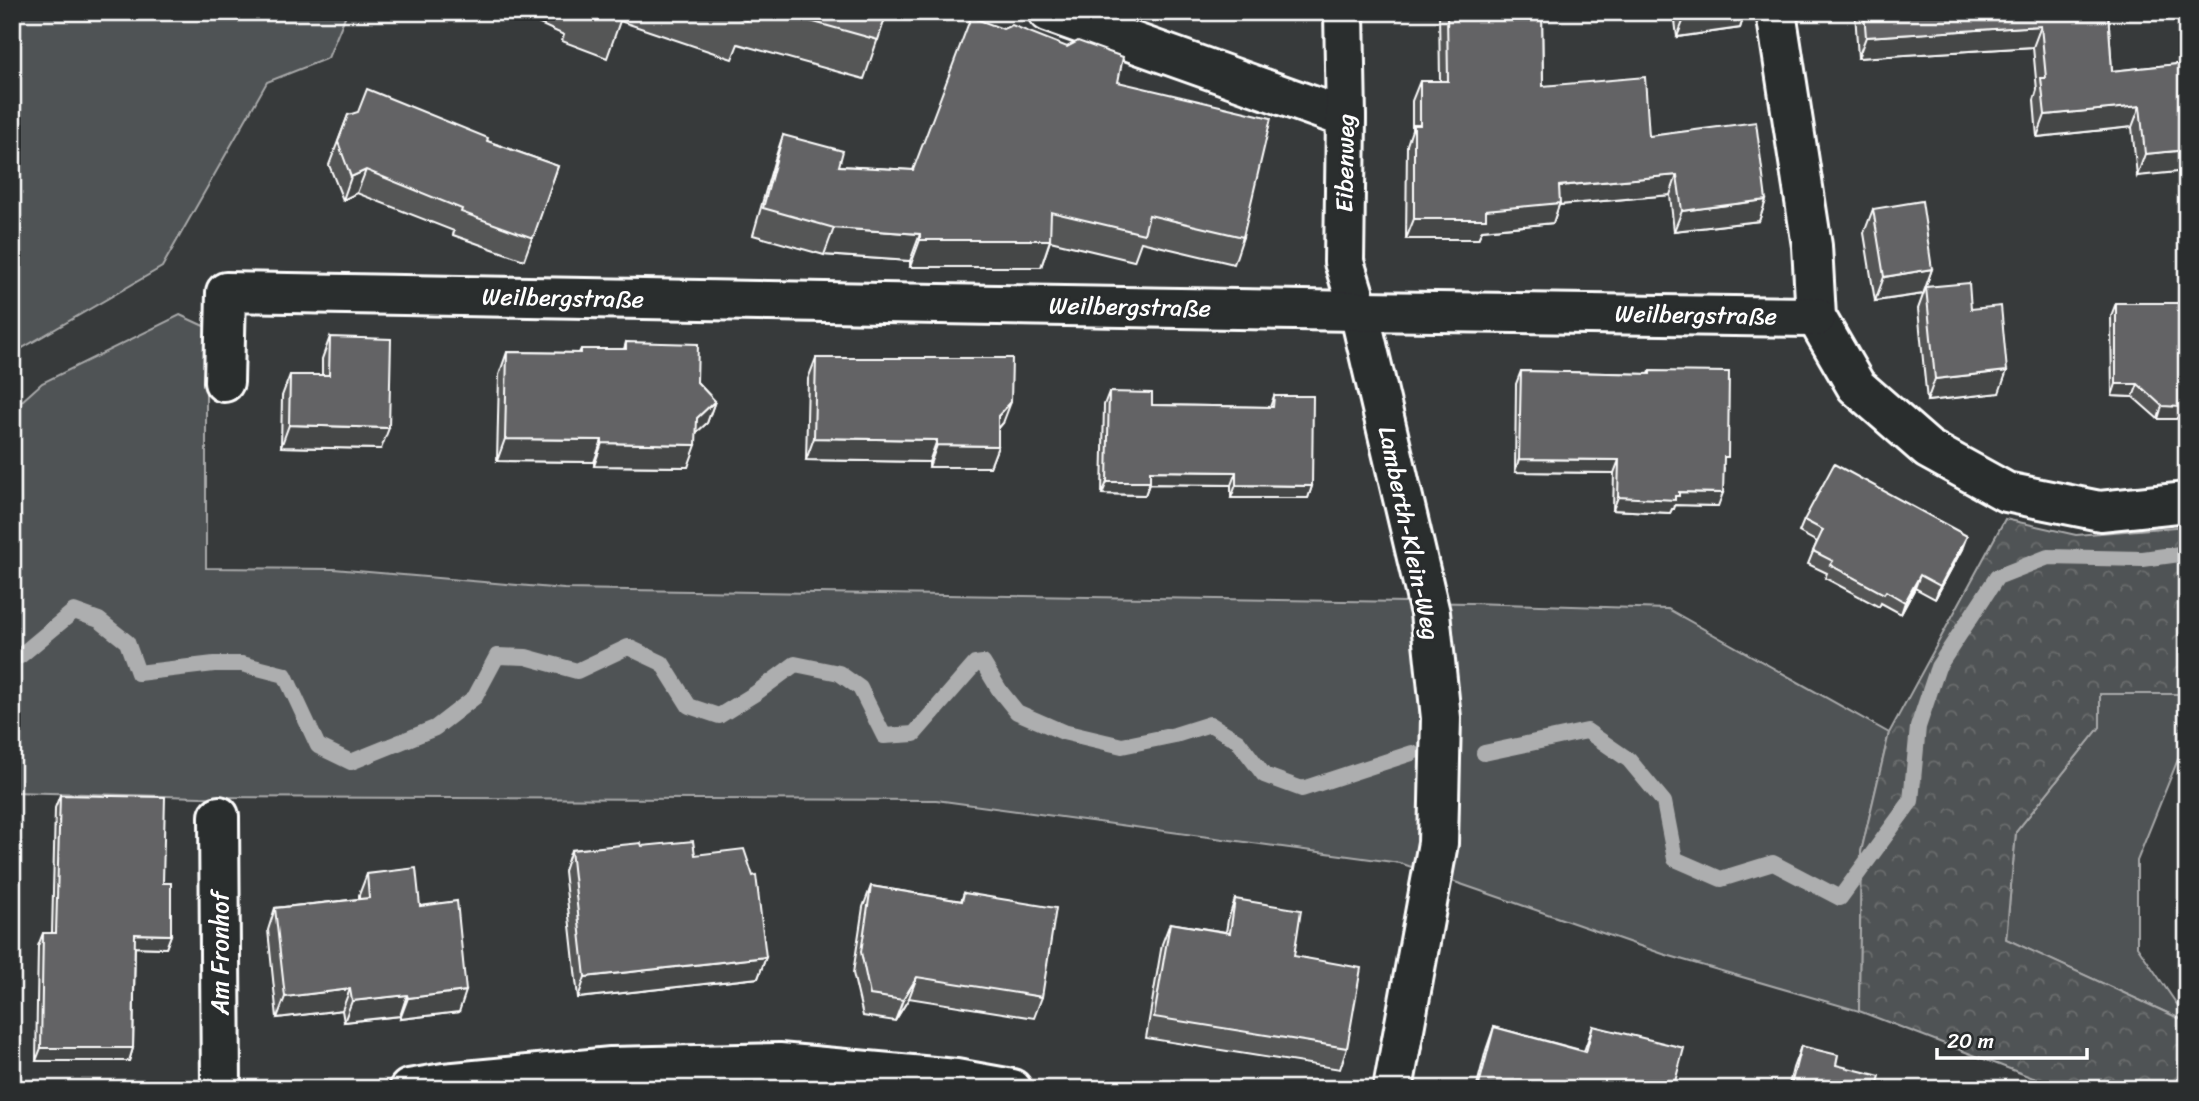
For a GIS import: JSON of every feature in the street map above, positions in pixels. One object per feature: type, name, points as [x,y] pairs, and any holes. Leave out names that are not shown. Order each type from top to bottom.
[{"type":"street","points":[[1048,12],[1346,118]]},
{"type":"street","name":"Eibenweg","points":[[1344,12],[1344,262],[1359,311]]},
{"type":"street","points":[[1776,12],[1812,246],[1816,317],[1856,386],[1928,449],[2006,492],[2100,511],[2187,502]]},
{"type":"street","name":"Weilbergstraße","points":[[224,382],[226,292],[1816,317]]},
{"type":"street","name":"Lamberth-Klein-Weg","points":[[1359,311],[1430,613],[1441,718],[1438,843],[1393,1089]]},
{"type":"street","name":"Am Fronhof","points":[[219,816],[221,1089]]},
{"type":"street","points":[[409,1089],[444,1083],[611,1067],[779,1076],[956,1079],[1012,1089]]},
{"type":"green space","points":[[12,12],[347,12],[328,58],[267,82],[162,267],[12,354]]},
{"type":"green space","points":[[180,315],[206,327],[206,568],[334,569],[564,589],[1471,603],[1668,609],[1889,733],[1861,852],[1859,1011],[1663,954],[1400,863],[936,800],[201,797],[12,792],[12,410],[42,383]]},
{"type":"green space","points":[[2005,519],[2076,535],[2187,526],[2187,694],[2100,694],[2100,727],[2016,832],[2006,939],[2187,1022],[2187,1089],[2062,1089],[1859,1011],[1861,852],[1889,733]]},
{"type":"green space","points":[[2100,693],[2187,694],[2187,737],[2137,861],[2137,946],[2187,1022],[2006,939],[2016,832],[2100,727]]},
{"type":"building","points":[[604,12],[623,12],[621,19]]},
{"type":"building","points":[[723,12],[749,12],[746,20]]},
{"type":"building","points":[[778,12],[887,12],[878,40]]},
{"type":"building","points":[[1447,12],[1542,12],[1543,86],[1645,77],[1649,136],[1756,122],[1766,200],[1682,211],[1677,175],[1559,186],[1560,203],[1486,210],[1486,219],[1414,219],[1414,125],[1420,125],[1420,81],[1448,81]]},
{"type":"building","points":[[1864,12],[2108,12],[2112,71],[2187,63],[2187,150],[2145,154],[2140,106],[2045,115],[2041,78],[2046,78],[2041,26],[1866,37]]},
{"type":"building","points":[[971,17],[1003,29],[1012,25],[1067,47],[1078,41],[1123,57],[1118,82],[1271,118],[1243,237],[1149,215],[1144,234],[1051,212],[1050,240],[920,240],[920,234],[834,228],[763,208],[783,135],[843,151],[839,166],[913,170]]},
{"type":"building","points":[[367,89],[488,138],[487,141],[558,166],[533,238],[461,212],[462,209],[366,170],[351,177],[338,142],[348,115],[358,112]]},
{"type":"building","points":[[1922,201],[1932,269],[1884,277],[1873,209]]},
{"type":"building","points":[[1969,283],[1971,309],[2001,306],[2007,371],[1935,379],[1926,287]]},
{"type":"building","points":[[2116,303],[2187,303],[2187,401],[2181,407],[2162,406],[2138,384],[2116,384]]},
{"type":"building","points":[[330,337],[391,339],[389,428],[289,425],[290,375],[329,375]]},
{"type":"building","points":[[626,342],[698,344],[697,382],[715,401],[697,418],[696,445],[505,439],[507,352],[581,353],[581,349],[626,349]]},
{"type":"building","points":[[816,358],[1012,358],[1011,402],[998,416],[998,446],[937,445],[937,440],[814,438]]},
{"type":"building","points":[[1521,371],[1650,374],[1650,371],[1729,372],[1728,457],[1724,457],[1723,493],[1679,492],[1675,500],[1618,497],[1619,460],[1519,459]]},
{"type":"building","points":[[1109,392],[1152,393],[1152,405],[1273,407],[1274,396],[1313,396],[1312,486],[1236,485],[1236,472],[1150,471],[1150,482],[1107,482]]},
{"type":"building","points":[[1834,464],[1967,536],[1940,586],[1920,575],[1905,602],[1886,591],[1884,594],[1830,565],[1833,561],[1813,551],[1823,530],[1804,520]]},
{"type":"building","points":[[60,795],[165,797],[163,883],[171,883],[171,935],[135,934],[133,1048],[41,1048],[43,933],[56,933]]},
{"type":"building","points":[[693,841],[695,855],[744,849],[753,876],[756,875],[766,957],[585,977],[571,850]]},
{"type":"building","points":[[416,868],[420,906],[457,901],[466,991],[352,1001],[350,989],[285,997],[275,908],[369,898],[367,874]]},
{"type":"building","points":[[871,886],[962,901],[964,893],[1056,908],[1042,997],[917,977],[903,1000],[870,995],[861,952]]},
{"type":"building","points":[[1235,899],[1301,910],[1294,956],[1361,968],[1347,1048],[1154,1017],[1170,923],[1230,933]]},
{"type":"building","points":[[1593,1026],[1684,1048],[1673,1089],[1478,1089],[1494,1027],[1586,1052]]},
{"type":"building","points":[[1801,1046],[1838,1055],[1836,1065],[1880,1076],[1876,1089],[1790,1089]]},
{"type":"waterway","points":[[1484,753],[1587,731],[1629,760],[1664,802],[1675,859],[1721,879],[1773,863],[1840,898],[1911,801],[1918,727],[1938,667],[1997,577],[2048,557],[2143,559],[2187,553]]},
{"type":"waterway","points":[[12,653],[20,656],[74,611],[99,620],[127,642],[138,673],[214,664],[242,664],[285,675],[318,746],[351,762],[435,728],[475,697],[497,656],[526,657],[577,671],[628,647],[662,663],[689,706],[719,716],[795,664],[839,673],[860,688],[884,736],[914,734],[975,664],[983,663],[1017,712],[1063,732],[1122,746],[1175,735],[1210,724],[1238,741],[1264,775],[1302,789],[1412,753]]}]
